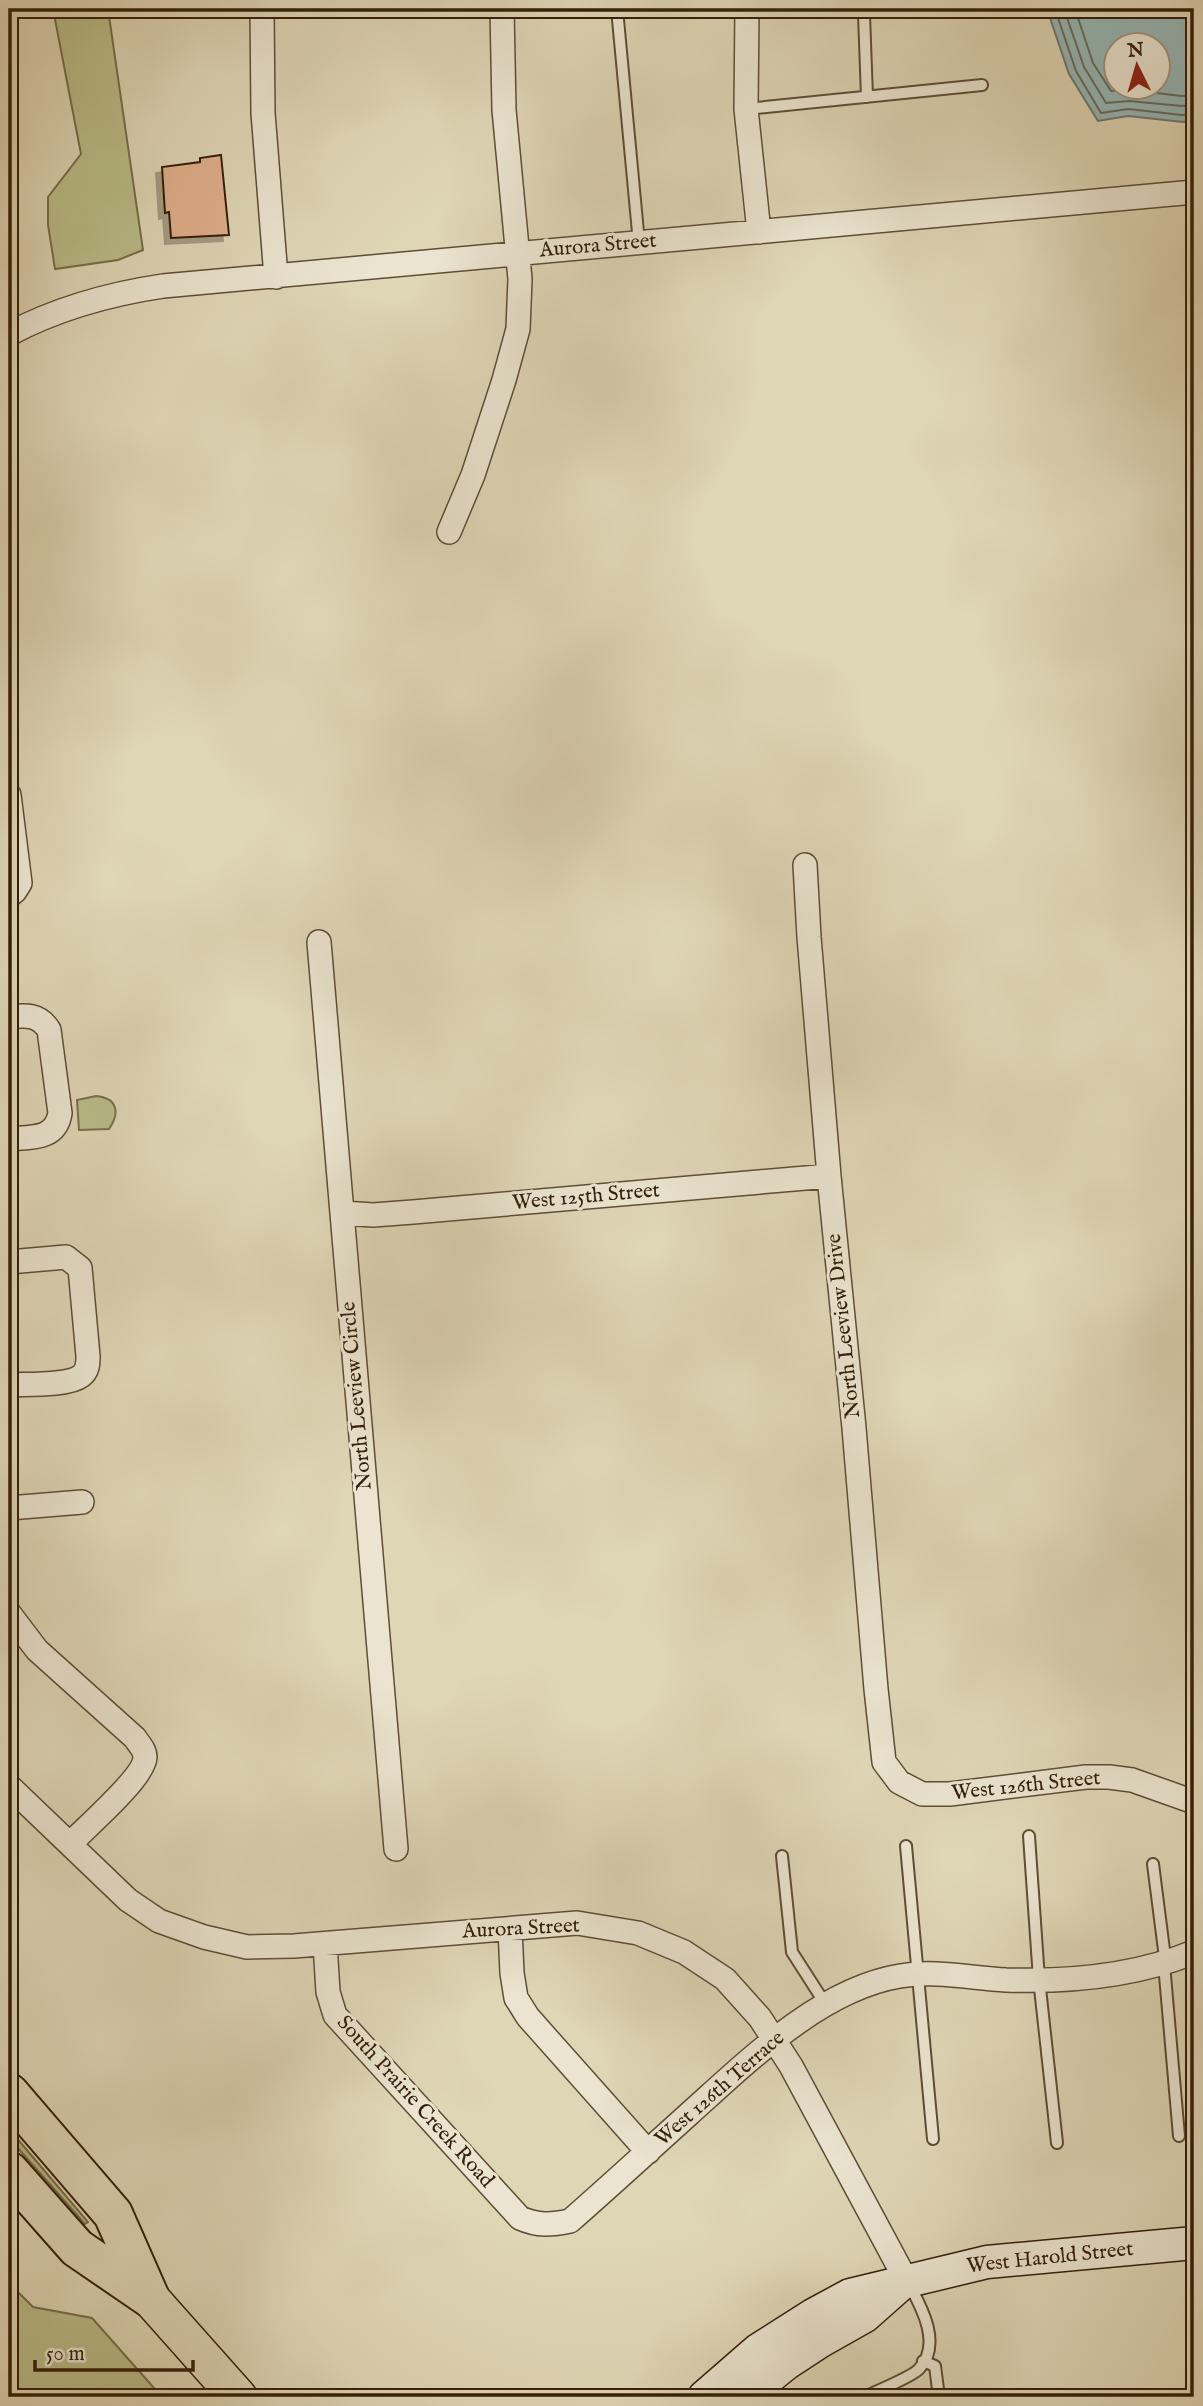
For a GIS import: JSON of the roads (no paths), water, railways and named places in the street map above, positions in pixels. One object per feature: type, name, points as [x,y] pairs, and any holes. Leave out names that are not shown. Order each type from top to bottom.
[{"type":"highway","points":[[9,2093],[113,2214],[150,2298]]},
{"type":"highway","points":[[9,2171],[77,2248],[150,2298],[238,2397]]},
{"type":"main road","name":"West Harold Street","points":[[704,2397],[758,2350],[850,2295],[957,2268],[1014,2258],[1194,2243]]},
{"type":"main road","name":"West Harold Street","points":[[745,2397],[818,2342],[865,2316],[906,2280]]},
{"type":"street","points":[[262,9],[263,113],[276,277]]},
{"type":"street","points":[[449,532],[473,475],[518,329],[520,279],[504,110],[502,9]]},
{"type":"street","points":[[747,9],[746,109],[750,168],[759,232]]},
{"type":"street","name":"Aurora Street","points":[[9,334],[72,306],[129,291],[163,286],[1194,192]]},
{"type":"street","points":[[9,795],[20,883],[9,896]]},
{"type":"street","name":"North Leeview Drive","points":[[805,865],[829,1176],[876,1689],[884,1762],[899,1782]]},
{"type":"street","name":"North Leeview Circle","points":[[319,942],[396,1849]]},
{"type":"street","points":[[9,1017],[33,1016],[40,1019],[49,1030],[60,1114],[55,1128],[42,1136],[9,1139]]},
{"type":"street","name":"West 125th Street","points":[[343,1213],[373,1215],[414,1212],[829,1176]]},
{"type":"street","points":[[9,1262],[66,1257],[80,1268],[88,1366],[81,1376],[71,1380],[9,1385]]},
{"type":"street","points":[[9,1508],[82,1502]]},
{"type":"street","points":[[9,1612],[37,1650],[135,1738],[144,1751],[145,1758],[137,1777],[70,1844]]},
{"type":"street","name":"West 126th Street","points":[[899,1782],[922,1794],[950,1794],[1086,1777],[1110,1777],[1132,1780],[1194,1802]]},
{"type":"street","name":"Aurora Street","points":[[9,1786],[128,1900],[159,1921],[204,1937],[247,1947],[325,1944],[578,1923],[638,1933],[684,1952],[725,1979],[760,2018],[791,2066],[906,2280]]},
{"type":"street","points":[[510,1928],[516,1998],[528,2017],[648,2152]]},
{"type":"street","name":"South Prairie Creek Road","points":[[325,1944],[328,1992],[335,2015],[520,2218],[534,2224],[551,2225]]},
{"type":"street","name":"West 126th Terrace","points":[[551,2225],[570,2221],[773,2039],[826,2005],[863,1987],[898,1976],[1039,1979],[1122,1973],[1167,1963],[1194,1952]]},
{"type":"lane","points":[[617,9],[639,243]]},
{"type":"lane","points":[[866,9],[867,97]]},
{"type":"lane","points":[[746,109],[982,85]]},
{"type":"lane","points":[[1029,1836],[1039,1979],[1057,2143]]},
{"type":"lane","points":[[906,1846],[933,2139]]},
{"type":"lane","points":[[782,1856],[792,1952],[826,2005]]},
{"type":"lane","points":[[1153,1864],[1167,1963],[1179,2136]]},
{"type":"lane","points":[[865,2397],[919,2369],[927,2353],[929,2332],[925,2316],[906,2280]]},
{"type":"lane","points":[[923,2361],[934,2366],[939,2397]]},
{"type":"water","points":[[1047,9],[1194,9],[1194,121],[1128,116],[1098,121],[1069,74]]}]
